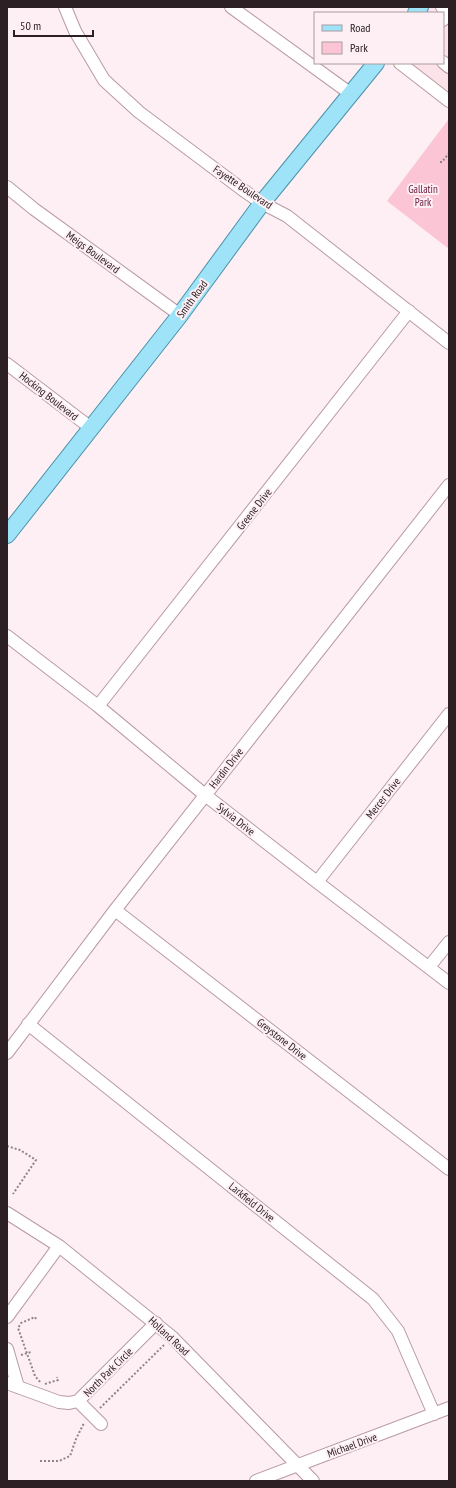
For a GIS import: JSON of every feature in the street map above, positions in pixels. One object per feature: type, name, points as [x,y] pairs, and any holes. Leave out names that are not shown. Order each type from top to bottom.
[{"type":"main road","name":"Smith Road","points":[[7,535],[180,315],[262,203],[375,64]]},
{"type":"street","name":"Fayette Boulevard","points":[[65,7],[75,31],[104,80],[139,112],[243,190],[262,203],[287,216],[449,343]]},
{"type":"street","points":[[231,7],[351,94]]},
{"type":"street","points":[[442,7],[447,11],[444,19]]},
{"type":"street","points":[[401,64],[448,98]]},
{"type":"street","name":"Meigs Boulevard","points":[[7,187],[34,210],[180,315]]},
{"type":"street","name":"Greene Drive","points":[[98,706],[409,311]]},
{"type":"street","name":"Hocking Boulevard","points":[[7,364],[91,428]]},
{"type":"street","name":"Hardin Drive","points":[[7,1053],[205,794],[449,485]]},
{"type":"street","name":"Sylvia Drive","points":[[7,636],[98,706],[205,794],[316,882],[449,983]]},
{"type":"street","name":"Mercer Drive","points":[[316,882],[449,714]]},
{"type":"street","name":"Greystone Drive","points":[[115,910],[449,1169]]},
{"type":"street","points":[[429,967],[449,942]]},
{"type":"street","name":"Larkfield Drive","points":[[28,1024],[373,1299],[398,1331],[434,1414]]},
{"type":"street","name":"Holland Road","points":[[7,1213],[59,1246],[172,1337],[313,1481]]},
{"type":"street","points":[[7,1317],[59,1246]]},
{"type":"street","name":"North Park Circle","points":[[13,1385],[59,1402],[69,1403],[78,1401],[156,1323]]},
{"type":"street","points":[[7,1349],[13,1385]]},
{"type":"street","points":[[78,1401],[101,1424]]},
{"type":"street","name":"Michael Drive","points":[[256,1481],[449,1408]]},
{"type":"path","points":[[440,162],[442,162],[449,153]]},
{"type":"path","points":[[7,1146],[20,1150],[36,1160],[13,1194]]},
{"type":"path","points":[[36,1319],[35,1317],[21,1322],[18,1326],[35,1376],[39,1382],[46,1384],[58,1380],[57,1377]]},
{"type":"path","points":[[100,1409],[172,1337]]},
{"type":"path","points":[[27,1353],[31,1352]]},
{"type":"path","points":[[40,1462],[59,1461],[70,1456],[76,1439],[84,1424]]},
{"type":"shaded area","points":[[414,7],[449,7],[449,95],[410,64],[444,64],[444,12],[411,12]]},
{"type":"green space","name":"Gallatin Park","points":[[448,120],[449,121],[449,249],[387,201]]}]
